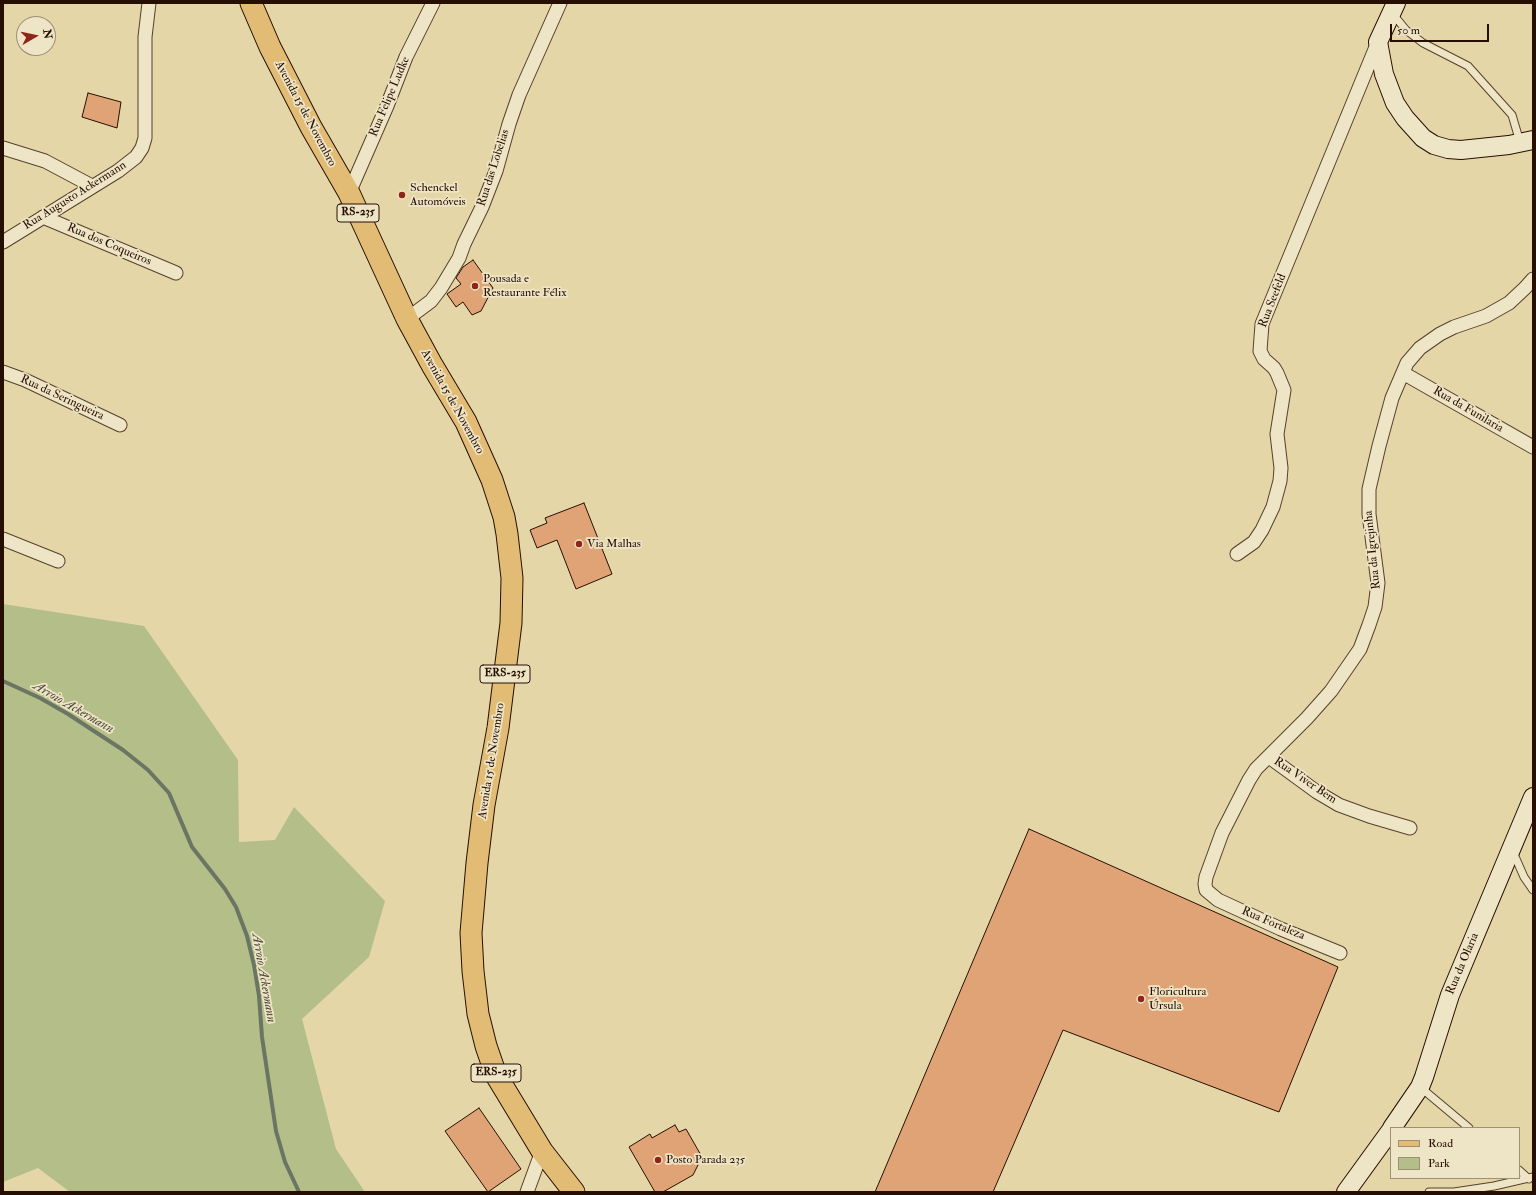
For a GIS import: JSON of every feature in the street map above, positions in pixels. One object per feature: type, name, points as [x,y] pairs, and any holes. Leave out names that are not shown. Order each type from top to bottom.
[{"type":"main road","name":"Avenida 15 de Novembro","points":[[251,3],[270,47],[308,121],[349,193],[407,318],[432,365],[466,422],[483,457],[498,497],[507,534],[512,578],[511,623],[498,728],[484,805],[473,901],[471,933],[473,971],[478,1014],[486,1046],[496,1074],[542,1151],[574,1192]]},
{"type":"street","name":"Rua Augusto Ackermann","points":[[3,242],[118,171],[136,157],[142,148],[145,138],[145,37],[149,3]]},
{"type":"street","name":"Rua Felipe Ludke","points":[[349,193],[387,106],[406,57],[433,3]]},
{"type":"street","name":"Rua das Lobelias","points":[[407,318],[431,301],[442,288],[459,258],[494,176],[517,100],[560,3]]},
{"type":"street","points":[[1394,8],[1378,42],[1384,74],[1395,103],[1405,118],[1423,138],[1434,145],[1448,149],[1460,150],[1527,141]]},
{"type":"street","name":"Rua Seefeld","points":[[1237,554],[1254,542],[1262,530],[1273,507],[1280,481],[1281,468],[1277,434],[1284,390],[1278,373],[1264,360],[1260,351],[1262,324],[1378,42]]},
{"type":"street","points":[[3,148],[45,161],[92,186]]},
{"type":"street","name":"Rua dos Coqueiros","points":[[43,217],[176,273]]},
{"type":"street","name":"Rua da Igrejinha","points":[[1208,892],[1205,886],[1206,877],[1222,832],[1249,780],[1256,769],[1331,690],[1360,649],[1375,607],[1378,583],[1369,514],[1369,489],[1392,398],[1403,373],[1411,358],[1426,343],[1454,327],[1486,316],[1502,307],[1515,298],[1533,278]]},
{"type":"street","name":"Rua da Seringueira","points":[[3,372],[25,380],[120,425]]},
{"type":"street","name":"Rua da Funilaria","points":[[1403,373],[1533,447]]},
{"type":"street","points":[[3,539],[58,561]]},
{"type":"street","name":"Rua Viver Bem","points":[[1269,757],[1317,792],[1339,805],[1369,816],[1410,828]]},
{"type":"street","name":"Rua da Olaria","points":[[1393,1127],[1420,1087],[1450,995],[1533,797]]},
{"type":"street","name":"Rua Fortaleza","points":[[1208,892],[1226,904],[1340,953]]},
{"type":"street","name":"Rua da Olaria","points":[[1346,1192],[1390,1132]]},
{"type":"street","points":[[527,1192],[542,1151]]},
{"type":"lane","points":[[1394,8],[1406,30],[1423,43],[1468,66],[1512,115],[1527,141]]},
{"type":"lane","points":[[1512,849],[1524,877],[1533,890]]},
{"type":"lane","points":[[1420,1087],[1468,1127]]},
{"type":"lane","points":[[1520,1171],[1531,1178]]},
{"type":"lane","points":[[1429,1192],[1454,1192],[1494,1186],[1531,1178]]},
{"type":"green space","points":[[3,604],[144,626],[238,760],[239,842],[275,840],[294,807],[385,901],[369,957],[302,1019],[336,1149],[365,1192],[70,1192],[38,1168],[3,1182]]},
{"type":"building","points":[[88,93],[121,102],[117,128],[82,117]]},
{"type":"building","name":"Pousada e Restaurante Félix","points":[[473,260],[493,288],[481,311],[472,315],[463,302],[456,307],[447,294],[461,284],[456,278],[463,267]]},
{"type":"building","name":"Via Malhas","points":[[584,503],[612,574],[576,589],[557,540],[537,548],[530,530],[547,523],[545,518]]},
{"type":"building","name":"Floricultura Úrsula","points":[[1029,829],[1338,967],[1279,1112],[1063,1030],[993,1192],[875,1192]]},
{"type":"building","points":[[479,1108],[521,1169],[488,1192],[445,1131]]},
{"type":"building","points":[[675,1125],[679,1132],[686,1129],[702,1157],[693,1175],[663,1192],[655,1192],[629,1147],[650,1134],[652,1138]]},
{"type":"waterway","name":"Arroio Ackermann","points":[[3,681],[40,698],[68,714],[123,750],[148,770],[169,793],[192,847],[225,889],[236,907],[247,936],[254,965],[259,996],[262,1037],[276,1131],[285,1162],[299,1192]]},
{"type":"place","name":"Schenckel Automóveis","points":[[402,195]]},
{"type":"place","name":"Pousada e Restaurante Félix","points":[[475,286]]},
{"type":"place","name":"Via Malhas","points":[[579,544]]},
{"type":"place","name":"Floricultura Úrsula","points":[[1141,999]]},
{"type":"place","name":"Posto Parada 235","points":[[658,1160]]}]
